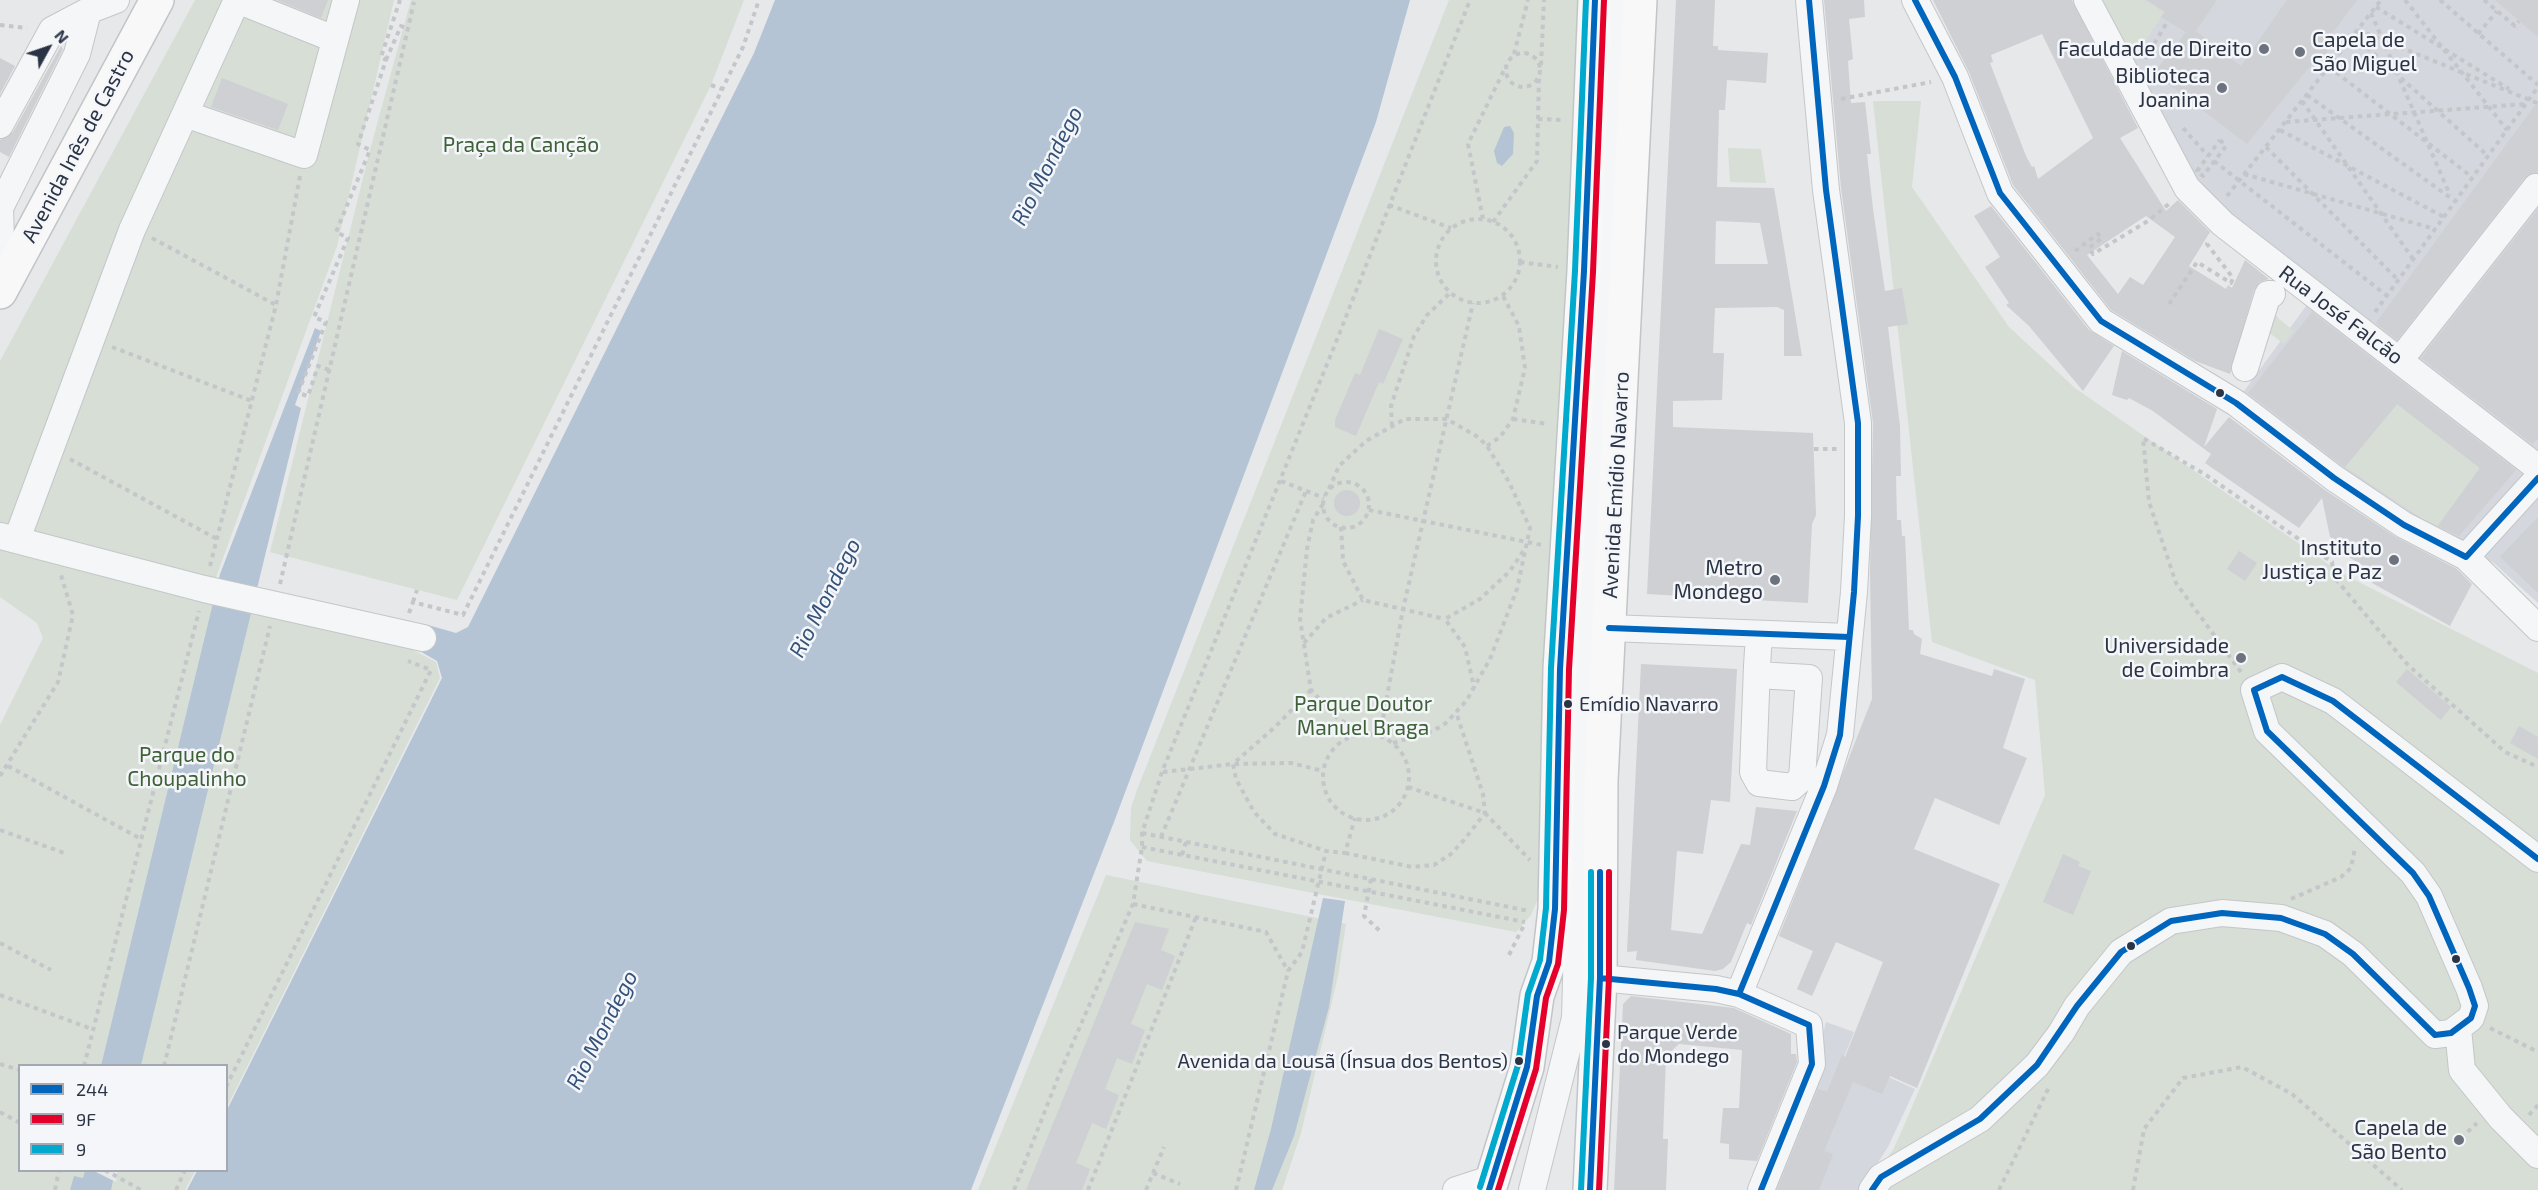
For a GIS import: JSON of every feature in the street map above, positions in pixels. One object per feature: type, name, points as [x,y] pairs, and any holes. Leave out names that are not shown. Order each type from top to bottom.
[{"type":"main road","name":"Avenida Inês de Castro","points":[[6,281],[157,0]]},
{"type":"main road","name":"Avenida Emídio Navarro","points":[[1590,1190],[1597,1042],[1556,909],[1560,669],[1584,271],[1595,0]]},
{"type":"main road","name":"Avenida Emídio Navarro","points":[[1491,1184],[1527,1067],[1537,996],[1576,968],[1601,780],[1640,0]]},
{"type":"street","points":[[0,124],[52,30],[88,11],[116,0]]},
{"type":"street","points":[[334,39],[237,0],[132,230],[51,448],[9,537],[265,604],[413,636]]},
{"type":"street","points":[[185,114],[304,155],[346,0]]},
{"type":"street","points":[[1532,1190],[1575,1018],[1584,670],[1608,272],[1620,0]]},
{"type":"street","points":[[1739,994],[1813,782],[1840,735],[1858,516],[1858,423],[1826,190],[1809,0]]},
{"type":"street","points":[[1916,0],[1955,77],[2000,193],[2101,321],[2229,398],[2334,478],[2404,525],[2466,557],[2538,628]]},
{"type":"street","name":"Rua José Falcão","points":[[2087,0],[2187,188],[2223,224],[2538,468]]},
{"type":"street","points":[[6,281],[0,208],[78,54],[88,11]]},
{"type":"street","points":[[2400,360],[2536,187]]},
{"type":"street","points":[[2245,368],[2268,294],[2272,294]]},
{"type":"street","points":[[2466,557],[2538,478]]},
{"type":"street","points":[[1609,628],[1849,637]]},
{"type":"street","points":[[1759,634],[1753,772],[1759,783],[1792,787],[1813,782]]},
{"type":"street","points":[[1757,675],[1809,678],[1813,782]]},
{"type":"street","points":[[2538,859],[2333,701],[2283,677],[2254,690],[2267,731],[2414,873],[2429,896],[2475,1006],[2465,1024],[2462,1070],[2500,1118],[2538,1155]]},
{"type":"street","points":[[1872,1190],[1881,1178],[1980,1119],[2028,1073],[2061,1033],[2077,1006],[2121,952],[2171,921],[2222,913],[2281,918],[2325,934],[2353,954],[2434,1035],[2442,1036],[2465,1024]]},
{"type":"street","points":[[1576,968],[1716,988],[1739,994],[1809,1025],[1812,1064],[1761,1190]]},
{"type":"street","points":[[1456,1190],[1491,1184]]},
{"type":"path","points":[[386,60],[381,57],[400,0]]},
{"type":"path","points":[[413,602],[463,615],[722,89],[742,47],[759,0]]},
{"type":"path","points":[[1014,1190],[1059,1075],[1133,904],[1142,833],[1162,772],[1281,481],[1470,0]]},
{"type":"path","points":[[1483,219],[1468,144],[1506,66],[1514,55],[1528,0]]},
{"type":"path","points":[[1493,222],[1537,161],[1544,0]]},
{"type":"path","points":[[2226,197],[2381,0]]},
{"type":"path","points":[[2405,0],[2507,130]]},
{"type":"path","points":[[2374,314],[2538,86],[2440,0]]},
{"type":"path","points":[[2484,0],[2515,27],[2519,21]]},
{"type":"path","points":[[164,1064],[265,604],[329,370],[414,2]]},
{"type":"path","points":[[2376,7],[2512,91]]},
{"type":"path","points":[[2479,32],[2497,11]]},
{"type":"path","points":[[2371,14],[2450,195]]},
{"type":"path","points":[[2148,55],[2166,24]]},
{"type":"path","points":[[329,370],[318,366],[308,396],[298,393],[326,322],[314,317],[348,238],[336,232],[370,150],[358,144],[386,60],[402,26],[408,28]]},
{"type":"path","points":[[2358,30],[2537,103]]},
{"type":"path","points":[[2354,35],[2488,156]]},
{"type":"path","points":[[1506,66],[1511,82],[1518,86],[1534,83],[1539,75],[1536,58],[1522,52],[1514,55]]},
{"type":"path","points":[[2329,67],[2472,177]]},
{"type":"path","points":[[1818,103],[1955,77]]},
{"type":"path","points":[[711,85],[722,89]]},
{"type":"path","points":[[2307,95],[2456,201]]},
{"type":"path","points":[[2302,101],[2413,259]]},
{"type":"path","points":[[2285,122],[2526,104]]},
{"type":"path","points":[[1538,119],[1570,121]]},
{"type":"path","points":[[2280,130],[2444,217]]},
{"type":"path","points":[[2208,156],[2220,140],[2226,146],[2214,161],[2387,296]]},
{"type":"path","points":[[2266,147],[2398,280]]},
{"type":"path","points":[[2244,174],[2435,230]]},
{"type":"path","points":[[1389,205],[1451,228]]},
{"type":"path","points":[[1483,219],[1504,228],[1513,238],[1520,262],[1515,281],[1503,296],[1483,303],[1473,303],[1450,293],[1437,273],[1436,260],[1438,248],[1451,228],[1461,222],[1483,219]]},
{"type":"path","points":[[2098,234],[2102,238],[2089,248],[2093,254],[2148,221]]},
{"type":"path","points":[[148,236],[276,305]]},
{"type":"path","points":[[2169,304],[2197,261],[2230,283],[2233,278],[2207,244],[2210,241],[2219,247]]},
{"type":"path","points":[[1520,262],[1562,267]]},
{"type":"path","points":[[1392,426],[1391,406],[1414,336],[1427,315],[1450,293]]},
{"type":"path","points":[[1487,446],[1500,437],[1513,419],[1525,368],[1519,326],[1503,296]]},
{"type":"path","points":[[1380,735],[1403,609],[1473,303]]},
{"type":"path","points":[[92,339],[252,401]]},
{"type":"path","points":[[1361,733],[1336,717],[1311,690],[1300,619],[1306,549],[1313,520],[1323,504],[1339,466],[1366,441],[1405,419],[1447,419],[1478,436],[1487,446],[1509,482],[1530,528],[1528,544],[1517,589],[1490,659],[1474,687],[1446,723],[1433,731],[1393,742]]},
{"type":"path","points":[[1513,419],[1555,425]]},
{"type":"path","points":[[2254,690],[2176,583],[2149,502],[2143,438],[2206,475],[2332,562],[2334,577],[2407,664],[2505,752],[2538,767]]},
{"type":"path","points":[[51,448],[217,539]]},
{"type":"path","points":[[1281,481],[1324,498]]},
{"type":"path","points":[[1323,504],[1329,519],[1341,527],[1362,522],[1369,510],[1366,493],[1353,483],[1344,482],[1329,489]]},
{"type":"path","points":[[1161,837],[1306,490]]},
{"type":"path","points":[[1369,510],[1528,544]]},
{"type":"path","points":[[1341,527],[1343,561],[1363,600]]},
{"type":"path","points":[[1445,619],[1480,599],[1510,571],[1528,544]]},
{"type":"path","points":[[0,776],[58,682],[73,615],[67,589],[52,549]]},
{"type":"path","points":[[228,1083],[430,670],[395,656],[413,636],[413,602],[417,590]]},
{"type":"path","points":[[1304,644],[1326,618],[1363,600],[1445,619],[1465,647],[1474,687]]},
{"type":"path","points":[[1233,764],[1275,727],[1311,690]]},
{"type":"path","points":[[1233,764],[1236,779],[1248,802],[1275,834],[1326,850],[1412,867],[1434,865],[1451,854],[1485,813],[1483,795],[1456,711]]},
{"type":"path","points":[[1361,733],[1380,735],[1393,742],[1407,763],[1408,787],[1404,799],[1385,816],[1373,820],[1355,818],[1336,808],[1328,798],[1323,785],[1323,771],[1327,757],[1336,745],[1347,737],[1361,733]]},
{"type":"path","points":[[1162,772],[1233,764],[1290,763],[1323,771]]},
{"type":"path","points":[[8,766],[141,839]]},
{"type":"path","points":[[1408,787],[1485,813],[1532,863]]},
{"type":"path","points":[[1345,853],[1355,818]]},
{"type":"path","points":[[0,830],[67,854]]},
{"type":"path","points":[[2281,918],[2292,896],[2341,877],[2351,868],[2356,843],[2372,831]]},
{"type":"path","points":[[1142,833],[1530,912]]},
{"type":"path","points":[[1182,855],[1186,842]]},
{"type":"path","points":[[1142,847],[1525,922]]},
{"type":"path","points":[[1236,1190],[1288,971],[1302,952],[1326,850]]},
{"type":"path","points":[[1371,879],[1364,916],[1380,931]]},
{"type":"path","points":[[1133,904],[1266,932],[1288,971]]},
{"type":"path","points":[[1509,955],[1530,912],[1530,905]]},
{"type":"path","points":[[1088,1190],[1196,917]]},
{"type":"path","points":[[0,943],[51,970]]},
{"type":"path","points":[[0,995],[92,1029]]},
{"type":"path","points":[[2465,1024],[2538,1052]]},
{"type":"path","points":[[0,1064],[18,1069]]},
{"type":"path","points":[[2133,1190],[2145,1129],[2183,1078],[2242,1067],[2292,1094],[2402,1190]]},
{"type":"path","points":[[0,1112],[18,1122]]},
{"type":"path","points":[[1146,1190],[1164,1147]]},
{"type":"path","points":[[55,1190],[59,1172]]},
{"type":"path","points":[[109,1172],[141,1190]]},
{"type":"path","points":[[176,1190],[184,1172]]},
{"type":"path","points":[[1153,1173],[1180,1184]]},
{"type":"shaded area","points":[[2097,0],[2538,0],[2538,603],[2494,563],[2409,519],[2239,398],[2317,291],[2192,184]]},
{"type":"shaded area","points":[[1826,1022],[1854,1032],[1844,1057],[1915,1089],[1888,1147],[1860,1190],[1773,1190],[1823,1065],[1825,1051],[1822,1038]]},
{"type":"green space","name":"Parque do Choupalinho","points":[[195,0],[394,0],[337,246],[215,580],[407,647],[436,662],[440,678],[228,1105],[228,1064],[18,1064],[18,1172],[194,1172],[185,1190],[0,1190],[0,725],[43,638],[37,623],[0,597],[0,361]]},
{"type":"green space","name":"Praça da Canção","points":[[411,0],[744,0],[711,85],[457,600],[270,552],[370,150]]},
{"type":"green space","name":"Parque Doutor Manuel Braga","points":[[1449,0],[1583,0],[1538,899],[1531,915],[1516,932],[1147,861],[1130,840],[1131,808],[1137,790]]},
{"type":"green space","points":[[2101,0],[2145,0],[2164,12],[2131,65]]},
{"type":"green space","name":"Universidade de Coimbra","points":[[1873,101],[1921,101],[1912,187],[2009,327],[2075,388],[2341,573],[2538,673],[2538,1190],[1864,1190],[1893,1150],[2045,795],[2035,680],[1932,642]]},
{"type":"green space","points":[[1728,148],[1761,149],[1766,183],[1730,182]]},
{"type":"green space","points":[[2274,312],[2294,331],[2284,344],[2263,328]]},
{"type":"green space","points":[[2397,404],[2480,468],[2438,525],[2433,526],[2345,467]]},
{"type":"green space","points":[[1106,875],[1346,924],[1338,976],[1301,1133],[1282,1190],[978,1190]]},
{"type":"water","name":"Rio Mondego","points":[[775,0],[1410,0],[1376,122],[1114,822],[971,1190],[187,1190],[196,1172],[228,1172],[228,1108],[442,678],[437,661],[418,650],[428,625],[456,633],[468,627],[754,53]]},
{"type":"water","points":[[1510,126],[1514,133],[1513,154],[1502,166],[1497,163],[1494,151],[1504,127]]},
{"type":"water","points":[[315,328],[321,331],[295,405],[301,408],[141,1064],[101,1064],[220,574]]},
{"type":"water","points":[[1323,898],[1345,901],[1329,1007],[1294,1136],[1272,1190],[1254,1190],[1271,1129]]},
{"type":"water","points":[[85,1172],[115,1172],[111,1190],[70,1190],[74,1176],[83,1178]]},
{"type":"pier","points":[[96,1172],[118,1172],[116,1182]]},
{"type":"building","points":[[277,0],[328,0],[321,18]]},
{"type":"building","points":[[1676,0],[1715,0],[1713,46],[1718,46],[1718,50],[1768,53],[1766,83],[1727,80],[1725,110],[1719,110],[1717,187],[1774,188],[1802,356],[1784,356],[1784,310],[1777,307],[1715,308],[1713,353],[1724,353],[1722,400],[1673,401],[1673,427],[1813,433],[1816,515],[1812,524],[1808,603],[1647,594]],"holes":[[[1716,221],[1760,223],[1768,264],[1715,264]]]},
{"type":"building","points":[[1824,0],[1864,0],[1865,17],[1849,19],[1853,59],[1848,61],[1851,103],[1865,102],[1871,154],[1867,154],[1885,291],[1902,288],[1908,324],[1888,327],[1900,426],[1901,476],[1896,476],[1897,520],[1901,520],[1902,536],[1905,536],[1909,630],[1913,630],[1914,634],[1922,639],[1920,654],[1992,676],[1994,669],[2025,679],[2003,748],[2027,758],[1999,825],[1935,798],[1914,849],[2000,884],[1917,1088],[1890,1076],[1882,1094],[1853,1082],[1824,1151],[1833,1154],[1819,1190],[1777,1190],[1818,1089],[1827,1092],[1842,1055],[1845,1057],[1883,962],[1836,942],[1812,996],[1797,989],[1813,951],[1779,936],[1872,699],[1870,572],[1873,423],[1841,188]]},
{"type":"building","points":[[1933,0],[2072,0],[2138,128],[2120,138],[2166,211],[2178,200],[2210,232],[2189,266],[2226,289],[2228,285],[2232,288],[2245,260],[2269,279],[2260,282],[2254,290],[2230,374],[2195,361],[2111,310],[2013,185],[1969,72]],"holes":[[[2042,34],[2093,138],[2038,179],[2034,166],[2032,167],[2026,156],[1990,63],[1993,62],[1991,55]],[[2146,216],[2175,237],[2143,285],[2130,277],[2118,294],[2087,255]]]},
{"type":"building","points":[[2147,0],[2217,0],[2196,31],[2241,66],[2287,0],[2357,0],[2328,39],[2334,43],[2318,64],[2314,61],[2247,144],[2154,73],[2186,32],[2161,17],[2165,12]]},
{"type":"building","points":[[2495,0],[2538,0],[2538,37],[2524,25]]},
{"type":"building","points":[[61,46],[63,49],[9,157],[0,152],[0,140],[13,132]]},
{"type":"building","points":[[0,58],[15,66],[0,94]]},
{"type":"building","points":[[222,78],[288,104],[278,130],[211,107]]},
{"type":"building","points":[[2538,101],[2538,172],[2524,178],[2397,340],[2376,323]]},
{"type":"building","points":[[1991,206],[2089,330],[2114,346],[2083,391],[2029,326],[2006,305],[2009,303],[1985,267],[2000,257],[1974,216]]},
{"type":"building","points":[[2538,209],[2538,439],[2532,444],[2421,358]]},
{"type":"building","points":[[2312,312],[2516,470],[2459,536],[2438,526],[2480,468],[2397,404],[2345,467],[2415,514],[2343,466],[2248,393]]},
{"type":"building","points":[[1379,329],[1403,339],[1383,384],[1379,382],[1356,436],[1335,427],[1335,420],[1355,373],[1360,375]]},
{"type":"building","points":[[2122,351],[2217,409],[2204,447],[2229,417],[2325,490],[2396,537],[2457,569],[2472,584],[2450,626],[2372,583],[2377,574],[2347,556],[2348,547],[2330,537],[2322,498],[2299,528],[2205,463],[2211,454],[2153,411],[2129,398],[2127,400],[2112,395]]},
{"type":"building","points":[[1347,490],[1356,494],[1360,503],[1356,512],[1347,516],[1338,512],[1334,503],[1338,494]]},
{"type":"building","points":[[2538,517],[2538,593],[2500,557]]},
{"type":"building","points":[[2239,551],[2257,563],[2245,581],[2227,569]]},
{"type":"building","points":[[1641,664],[1737,669],[1730,802],[1711,800],[1703,854],[1677,851],[1671,930],[1702,934],[1741,844],[1750,845],[1756,807],[1797,811],[1751,925],[1747,923],[1731,962],[1723,969],[1715,971],[1636,960],[1637,951],[1627,952]]},
{"type":"building","points":[[2407,669],[2451,707],[2441,720],[2396,682]]},
{"type":"building","points":[[2519,726],[2538,737],[2538,759],[2510,743]]},
{"type":"building","points":[[2063,854],[2080,862],[2078,866],[2091,871],[2073,915],[2043,902]]},
{"type":"building","points":[[1135,922],[1169,929],[1161,950],[1175,956],[1162,990],[1147,984],[1131,1024],[1145,1030],[1132,1064],[1117,1058],[1105,1089],[1119,1095],[1106,1129],[1092,1123],[1076,1163],[1090,1169],[1082,1190],[1026,1190]]},
{"type":"building","points":[[1631,996],[1734,1008],[1791,1034],[1791,1054],[1796,1054],[1797,1062],[1757,1161],[1729,1159],[1729,1144],[1720,1143],[1723,1108],[1739,1108],[1742,1050],[1679,1044],[1666,1056],[1663,1139],[1668,1139],[1666,1190],[1614,1190],[1623,1004]]},
{"type":"transit line","name":"9","points":[[1480,1187],[1518,1065],[1528,994],[1540,960],[1546,908],[1551,668],[1575,271],[1586,0]]},
{"type":"transit line","name":"244","points":[[1489,1190],[1527,1067],[1537,996],[1549,962],[1555,909],[1560,669],[1584,271],[1595,0]]},
{"type":"transit line","name":"9F","points":[[1498,1190],[1536,1069],[1546,998],[1558,964],[1564,910],[1569,669],[1593,272],[1604,0]]},
{"type":"transit line","name":"244","points":[[1739,994],[1824,786],[1840,735],[1854,592],[1858,516],[1858,423],[1826,190],[1809,0]]},
{"type":"transit line","name":"244","points":[[1915,0],[1955,77],[2000,193],[2101,321],[2236,403],[2334,478],[2404,525],[2466,557],[2538,478]]},
{"type":"transit line","name":"244","points":[[1609,628],[1849,637]]},
{"type":"transit line","name":"244","points":[[1872,1190],[1881,1177],[1980,1119],[2037,1065],[2077,1006],[2121,952],[2171,921],[2222,913],[2281,918],[2325,934],[2353,954],[2435,1035],[2451,1033],[2471,1018],[2475,1006],[2469,988],[2429,896],[2413,873],[2267,731],[2254,690],[2282,677],[2333,701],[2538,859]]},
{"type":"transit line","name":"9","points":[[1581,1190],[1591,978],[1591,872]]},
{"type":"transit line","name":"244","points":[[1590,1190],[1600,978],[1600,872]]},
{"type":"transit line","name":"9F","points":[[1599,1190],[1609,978],[1609,872]]},
{"type":"transit line","name":"244","points":[[1600,978],[1716,989],[1739,994],[1809,1025],[1812,1064],[1761,1190]]},
{"type":"place","name":"Faculdade de Direito","points":[[2264,49]]},
{"type":"place","name":"Capela de São Miguel","points":[[2300,52]]},
{"type":"place","name":"Biblioteca Joanina","points":[[2222,88]]},
{"type":"place","name":"Instituto Justiça e Paz","points":[[2394,560]]},
{"type":"place","name":"Metro Mondego","points":[[1775,580]]},
{"type":"place","name":"Universidade de Coimbra","points":[[2241,658]]},
{"type":"place","name":"Emídio Navarro","points":[[1568,704]]},
{"type":"place","name":"Parque Verde do Mondego","points":[[1606,1044]]},
{"type":"place","name":"Avenida da Lousã (Ínsua dos Bentos)","points":[[1519,1061]]},
{"type":"place","name":"Capela de São Bento","points":[[2459,1140]]}]
